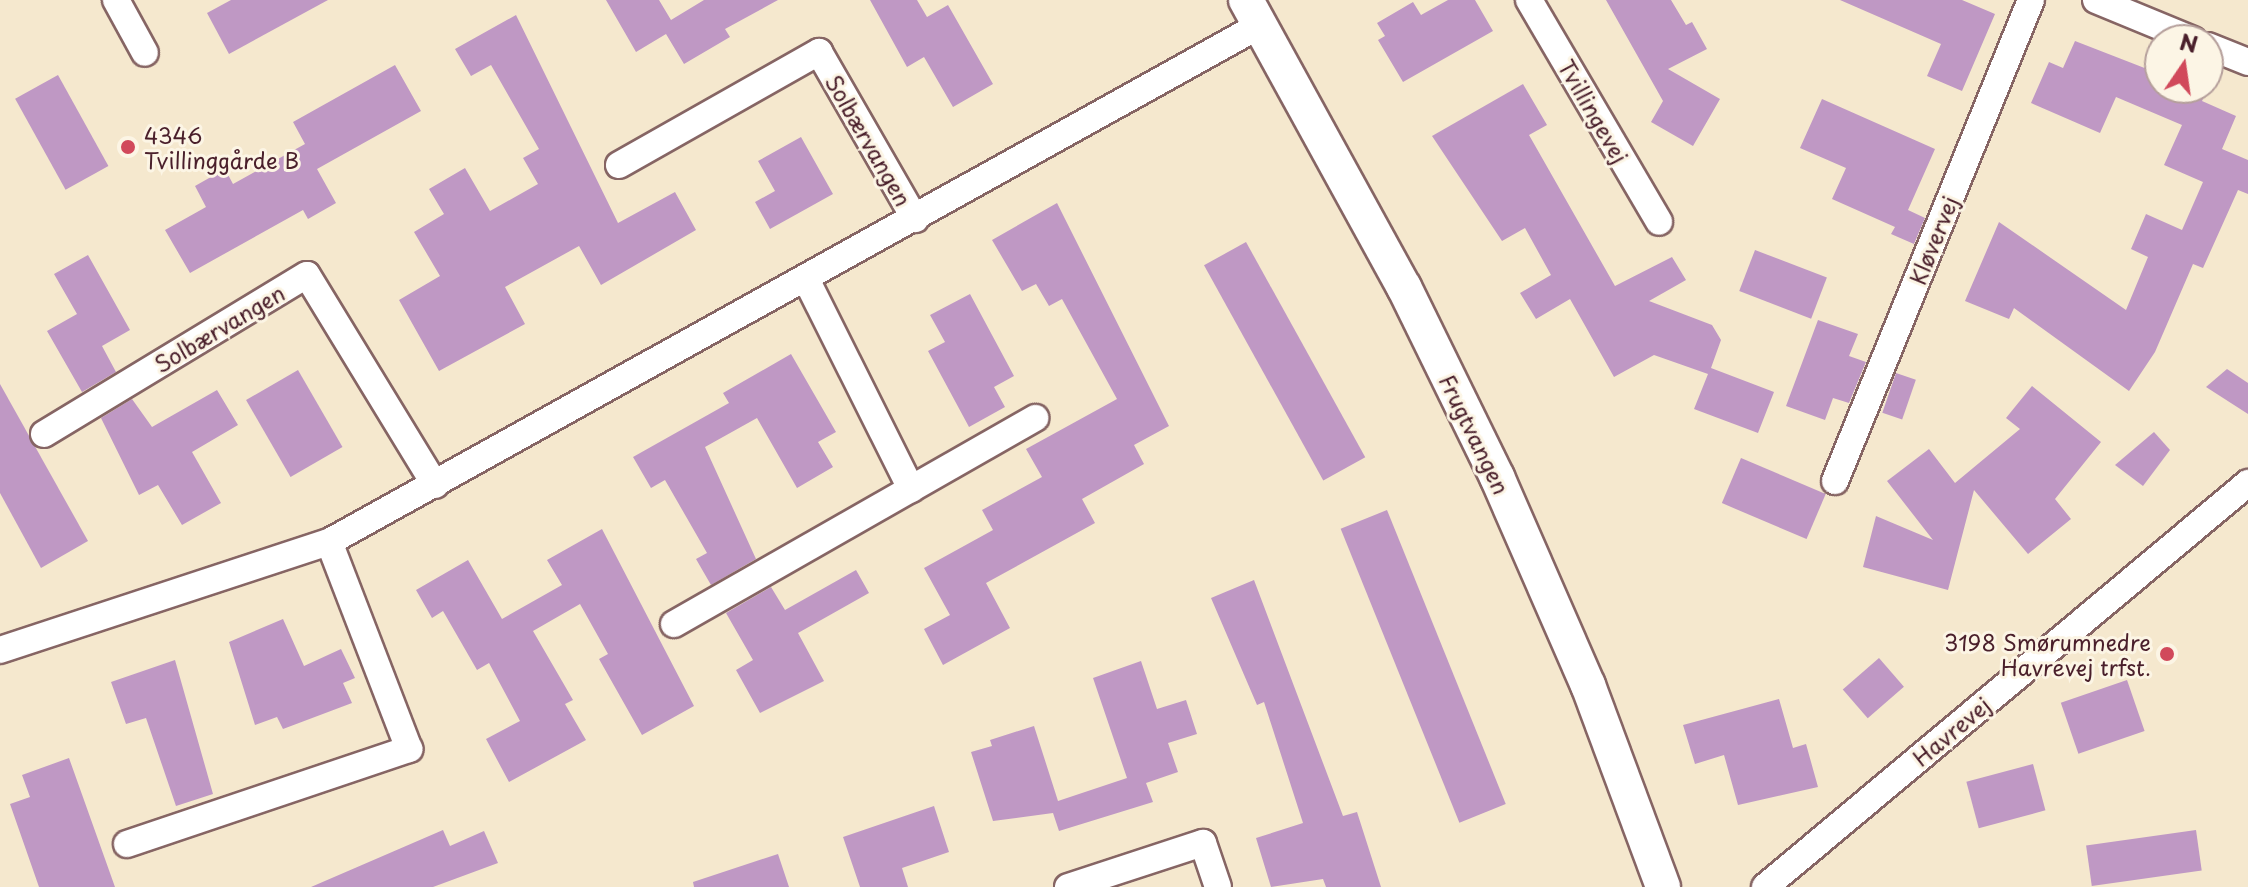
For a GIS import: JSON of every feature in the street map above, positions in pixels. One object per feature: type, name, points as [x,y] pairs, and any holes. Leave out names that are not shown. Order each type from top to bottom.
[{"type":"street","points":[[116,0],[145,53]]},
{"type":"street","name":"Tvillingevej","points":[[1529,0],[1659,222]]},
{"type":"street","name":"Kløvervej","points":[[1835,481],[2031,0]]},
{"type":"street","points":[[2096,0],[2154,24]]},
{"type":"street","name":"Solbærvangen","points":[[0,650],[329,542],[915,219],[1253,13]]},
{"type":"street","name":"Frugtvangen","points":[[1253,13],[1404,287],[1497,477],[1588,685],[1663,887]]},
{"type":"street","name":"Solbærvangen","points":[[619,165],[819,52],[915,219]]},
{"type":"street","points":[[2224,52],[2248,62]]},
{"type":"street","name":"Solbærvangen","points":[[44,434],[307,275],[435,485]]},
{"type":"street","points":[[806,279],[911,489]]},
{"type":"street","points":[[674,624],[1035,418]]},
{"type":"street","name":"Havrevej","points":[[1765,887],[2248,483]]},
{"type":"street","points":[[127,844],[409,749],[329,542]]},
{"type":"street","points":[[1068,887],[1203,843],[1218,887]]},
{"type":"building","points":[[231,0],[328,0],[229,54],[207,13]]},
{"type":"building","points":[[606,0],[659,0],[671,20],[704,0],[778,0],[725,29],[730,37],[684,64],[666,34],[636,52]]},
{"type":"building","points":[[870,0],[917,0],[927,17],[948,5],[993,84],[953,107],[924,57],[907,67]]},
{"type":"building","points":[[1448,0],[1475,0],[1493,31],[1403,82],[1378,40],[1385,36],[1377,23],[1413,2],[1421,15]]},
{"type":"building","points":[[1606,0],[1671,0],[1686,25],[1692,22],[1707,49],[1668,69],[1720,99],[1693,146],[1651,122],[1663,101]]},
{"type":"building","points":[[1840,0],[1962,0],[1995,14],[1962,91],[1927,76],[1941,44]]},
{"type":"building","points":[[516,15],[618,223],[675,192],[696,230],[601,285],[579,246],[505,287],[525,324],[439,371],[399,300],[440,276],[414,232],[444,214],[429,189],[465,168],[490,211],[538,184],[523,158],[539,149],[491,65],[471,76],[455,49]]},
{"type":"building","points":[[2075,41],[2144,68],[2144,104],[2209,104],[2236,116],[2222,149],[2248,160],[2248,194],[2238,190],[2203,268],[2193,264],[2155,352],[2129,391],[2014,308],[2009,319],[1965,301],[1999,222],[2126,310],[2148,257],[2131,249],[2146,214],[2182,230],[2203,182],[2164,165],[2182,125],[2116,97],[2100,133],[2031,103],[2049,62],[2063,68]]},
{"type":"building","points":[[395,65],[421,111],[317,169],[336,203],[308,219],[303,210],[190,273],[165,230],[206,207],[195,186],[225,169],[233,184],[305,144],[293,122]]},
{"type":"building","points":[[58,75],[108,166],[66,190],[15,99]]},
{"type":"building","points":[[1523,84],[1547,125],[1529,135],[1615,286],[1672,257],[1686,280],[1649,301],[1712,325],[1721,340],[1711,368],[1774,392],[1758,433],[1694,409],[1708,374],[1654,355],[1614,377],[1570,299],[1536,319],[1520,293],[1551,275],[1525,228],[1502,241],[1432,136]]},
{"type":"building","points":[[1822,99],[1935,149],[1908,210],[1925,218],[1914,244],[1891,234],[1895,227],[1832,199],[1846,168],[1800,148]]},
{"type":"building","points":[[801,137],[833,194],[770,229],[755,202],[775,191],[758,161]]},
{"type":"building","points":[[1057,203],[1169,426],[1134,445],[1144,464],[1082,499],[1095,523],[986,583],[1010,628],[943,665],[924,629],[950,615],[924,568],[993,530],[982,510],[1042,477],[1026,449],[1117,399],[1062,299],[1049,306],[1036,284],[1022,291],[992,240]]},
{"type":"building","points":[[1246,242],[1365,457],[1323,480],[1204,265]]},
{"type":"building","points":[[1755,250],[1827,278],[1811,319],[1739,291]]},
{"type":"building","points":[[88,255],[130,330],[102,346],[116,372],[82,392],[47,331],[77,314],[54,274]]},
{"type":"building","points":[[970,294],[1014,376],[994,387],[1005,407],[969,427],[928,351],[945,342],[930,315]]},
{"type":"building","points":[[1818,320],[1858,334],[1849,356],[1866,362],[1849,403],[1833,398],[1825,420],[1786,406]]},
{"type":"building","points":[[791,354],[836,432],[818,442],[833,467],[797,488],[757,418],[705,447],[756,559],[711,585],[696,559],[707,553],[665,480],[651,488],[633,457],[729,403],[723,393]]},
{"type":"building","points":[[2227,369],[2248,383],[2248,414],[2206,387]]},
{"type":"building","points":[[298,370],[342,447],[291,477],[246,400]]},
{"type":"building","points":[[1896,373],[1916,380],[1902,420],[1882,413]]},
{"type":"building","points":[[0,384],[88,541],[41,568],[0,493]]},
{"type":"building","points":[[2032,386],[2101,442],[2055,499],[2071,519],[2028,554],[1974,490],[1948,590],[1863,567],[1876,516],[1933,540],[1887,481],[1929,449],[1955,483],[2020,429],[2006,418]]},
{"type":"building","points":[[217,390],[238,425],[192,452],[221,503],[182,525],[158,485],[139,495],[101,418],[132,399],[152,427]]},
{"type":"building","points":[[2154,432],[2170,450],[2143,486],[2115,465]]},
{"type":"building","points":[[1741,458],[1826,494],[1807,539],[1722,503]]},
{"type":"building","points":[[1387,510],[1506,804],[1459,823],[1341,529]]},
{"type":"building","points":[[602,529],[694,706],[642,735],[599,659],[608,654],[580,604],[533,631],[573,700],[565,704],[586,740],[509,782],[486,739],[520,721],[489,663],[477,670],[443,611],[432,618],[416,590],[468,560],[502,619],[562,585],[547,560]]},
{"type":"building","points":[[856,570],[869,593],[798,633],[824,681],[760,713],[736,670],[753,660],[726,613],[771,587],[785,610]]},
{"type":"building","points":[[1254,580],[1343,816],[1357,812],[1381,887],[1326,887],[1323,879],[1271,887],[1256,838],[1303,823],[1264,702],[1257,705],[1211,598]]},
{"type":"building","points":[[283,619],[304,666],[341,649],[355,678],[343,683],[352,703],[283,729],[277,717],[255,725],[229,642]]},
{"type":"building","points":[[1879,658],[1904,687],[1868,718],[1843,689]]},
{"type":"building","points":[[175,660],[213,794],[176,806],[146,718],[126,724],[111,682]]},
{"type":"building","points":[[1141,661],[1157,709],[1186,700],[1197,734],[1168,743],[1178,772],[1146,783],[1153,802],[1059,831],[1053,813],[993,821],[971,752],[992,746],[990,740],[1034,726],[1058,801],[1127,778],[1093,678]]},
{"type":"building","points":[[2127,680],[2145,731],[2078,754],[2061,703]]},
{"type":"building","points":[[1779,699],[1793,748],[1806,744],[1818,787],[1738,805],[1724,755],[1695,764],[1683,725]]},
{"type":"building","points":[[69,758],[115,887],[39,887],[10,804],[30,797],[22,775]]},
{"type":"building","points":[[2033,764],[2045,810],[1979,828],[1966,782]]},
{"type":"building","points":[[934,806],[949,852],[902,868],[908,887],[860,887],[843,837]]},
{"type":"building","points":[[443,830],[450,846],[484,831],[498,863],[433,887],[311,887]]},
{"type":"building","points":[[2196,830],[2202,871],[2092,886],[2086,845]]},
{"type":"building","points":[[778,854],[789,887],[694,887],[693,882]]},
{"type":"place","name":"4346 Tvillinggårde B","points":[[128,147]]},
{"type":"place","name":"3198 Smørumnedre Havrevej trfst.","points":[[2167,654]]}]
